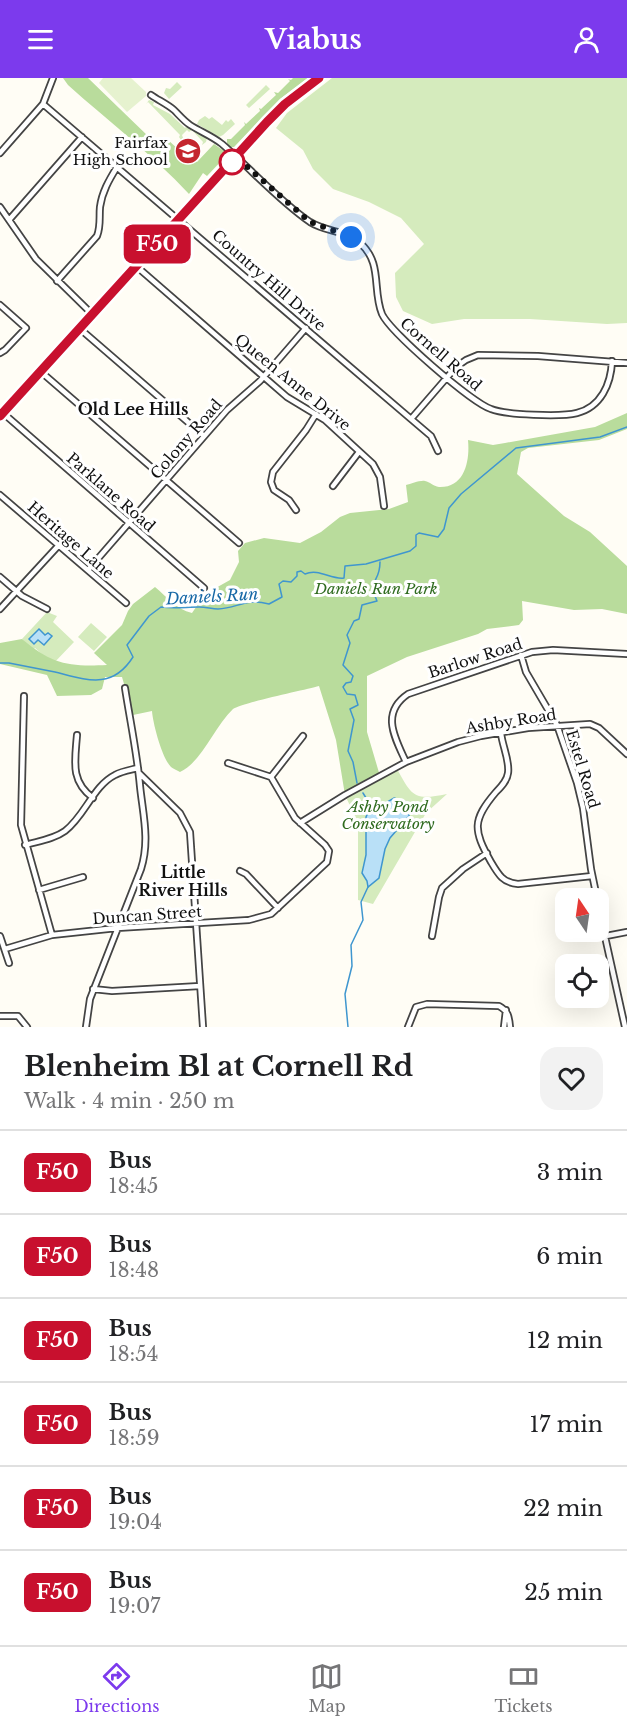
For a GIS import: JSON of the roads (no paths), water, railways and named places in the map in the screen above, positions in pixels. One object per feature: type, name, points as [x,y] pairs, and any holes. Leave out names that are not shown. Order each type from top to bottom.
[{"type":"main road","points":[[1,414],[285,104],[319,78]]},
{"type":"street","points":[[0,153],[43,104],[53,78]]},
{"type":"street","name":"Cornell Road","points":[[151,96],[172,108],[188,124],[219,141],[310,222],[348,235],[362,245],[375,267],[380,306],[386,321],[396,333],[478,403],[505,413],[571,414],[587,409],[603,394],[610,377],[612,361]]},
{"type":"street","name":"Country Hill Drive","points":[[43,104],[431,436],[438,451]]},
{"type":"street","points":[[9,220],[82,137]]},
{"type":"street","points":[[57,281],[97,236],[103,193],[117,167]]},
{"type":"street","points":[[0,207],[36,259],[92,314]]},
{"type":"street","name":"Queen Anne Drive","points":[[136,266],[291,400],[328,423],[373,464],[378,472],[384,506]]},
{"type":"street","points":[[0,304],[26,328],[33,328]]},
{"type":"street","points":[[0,353],[26,328]]},
{"type":"street","points":[[80,328],[204,436]]},
{"type":"street","name":"Colony Road","points":[[88,570],[227,410],[249,392],[306,328]]},
{"type":"street","points":[[411,419],[447,377],[462,362],[473,356],[484,354],[627,363]]},
{"type":"street","points":[[40,371],[239,543]]},
{"type":"street","name":"Parklane Road","points":[[1,414],[204,588]]},
{"type":"street","points":[[296,510],[291,502],[274,490],[271,477],[316,414]]},
{"type":"street","points":[[333,486],[359,452]]},
{"type":"street","name":"Heritage Lane","points":[[0,495],[126,603]]},
{"type":"street","points":[[0,609],[59,545]]},
{"type":"street","points":[[0,578],[16,592],[47,609]]},
{"type":"street","name":"Barlow Road","points":[[406,762],[392,723],[394,710],[403,698],[414,691],[521,655],[547,650],[627,654]]},
{"type":"street","name":"Estel Road","points":[[521,655],[526,672],[557,725],[582,799],[595,888]]},
{"type":"street","points":[[86,1027],[93,989],[146,851],[139,771],[125,688]]},
{"type":"street","points":[[24,696],[20,818],[25,845],[52,935]]},
{"type":"street","name":"Ashby Road","points":[[300,823],[345,795],[406,762],[458,742],[557,725],[585,724],[596,726],[627,754]]},
{"type":"street","points":[[501,733],[508,775],[484,806],[478,821],[478,832],[501,877],[512,884],[592,876]]},
{"type":"street","points":[[77,735],[75,770],[77,781],[85,793],[93,798]]},
{"type":"street","points":[[271,777],[303,736]]},
{"type":"street","points":[[228,763],[271,777],[300,823]]},
{"type":"street","points":[[25,845],[54,837],[66,830],[113,776],[139,771]]},
{"type":"street","points":[[139,771],[175,808],[188,828],[192,846],[203,1027]]},
{"type":"street","name":"Duncan Street","points":[[5,949],[52,935],[117,928],[258,919],[271,914],[329,858],[326,844],[300,823]]},
{"type":"street","points":[[432,936],[438,897],[442,888],[463,869],[487,853]]},
{"type":"street","points":[[240,871],[246,874],[278,908]]},
{"type":"street","points":[[39,890],[83,877]]},
{"type":"street","points":[[609,935],[627,932]]},
{"type":"street","points":[[0,936],[9,963]]},
{"type":"street","points":[[607,942],[626,1027]]},
{"type":"street","points":[[93,989],[112,991],[200,986]]},
{"type":"street","points":[[408,1027],[412,1014],[420,1004],[499,1006],[506,1010],[510,1027]]},
{"type":"street","points":[[504,1027],[506,1010]]},
{"type":"street","points":[[0,1016],[18,1016],[27,1027]]},
{"type":"water","points":[[39,629],[45,635],[48,633],[52,636],[44,645],[38,640],[34,644],[29,639]]},
{"type":"water","points":[[394,798],[409,803],[409,816],[390,838],[385,849],[379,878],[368,887],[362,873],[366,855],[366,817],[368,813]]},
{"type":"waterway","name":"Daniels Run","points":[[0,663],[78,678],[98,680],[108,678],[125,667],[133,657],[127,645],[149,616],[161,607],[218,609],[254,602],[269,604],[282,597],[279,584],[283,581],[291,582],[297,576],[297,572],[301,571],[305,574],[315,572],[344,578],[345,566],[366,564],[410,551],[416,546],[416,535],[419,533],[438,537],[444,529],[449,508],[461,494],[516,448],[600,437],[627,427]]},
{"type":"waterway","points":[[357,783],[353,762],[348,751],[354,720],[350,709],[358,705],[355,695],[347,694],[343,687],[346,683],[351,682],[353,676],[343,665],[350,643],[347,635],[354,621],[359,619],[362,605],[377,601],[373,588],[380,562]]},
{"type":"waterway","points":[[363,793],[374,811]]},
{"type":"waterway","points":[[348,1027],[345,994],[352,966],[351,945],[363,920],[361,902],[368,887]]},
{"type":"place","name":"Fairfax High School","points":[[188,151]]},
{"type":"district","name":"Old Lee Hills","points":[[133,409]]},
{"type":"district","name":"Little River Hills","points":[[183,881]]},
{"type":"park label","name":"Daniels Run Park","points":[[376,588]]},
{"type":"park label","name":"Ashby Pond Conservatory","points":[[388,814]]}]
